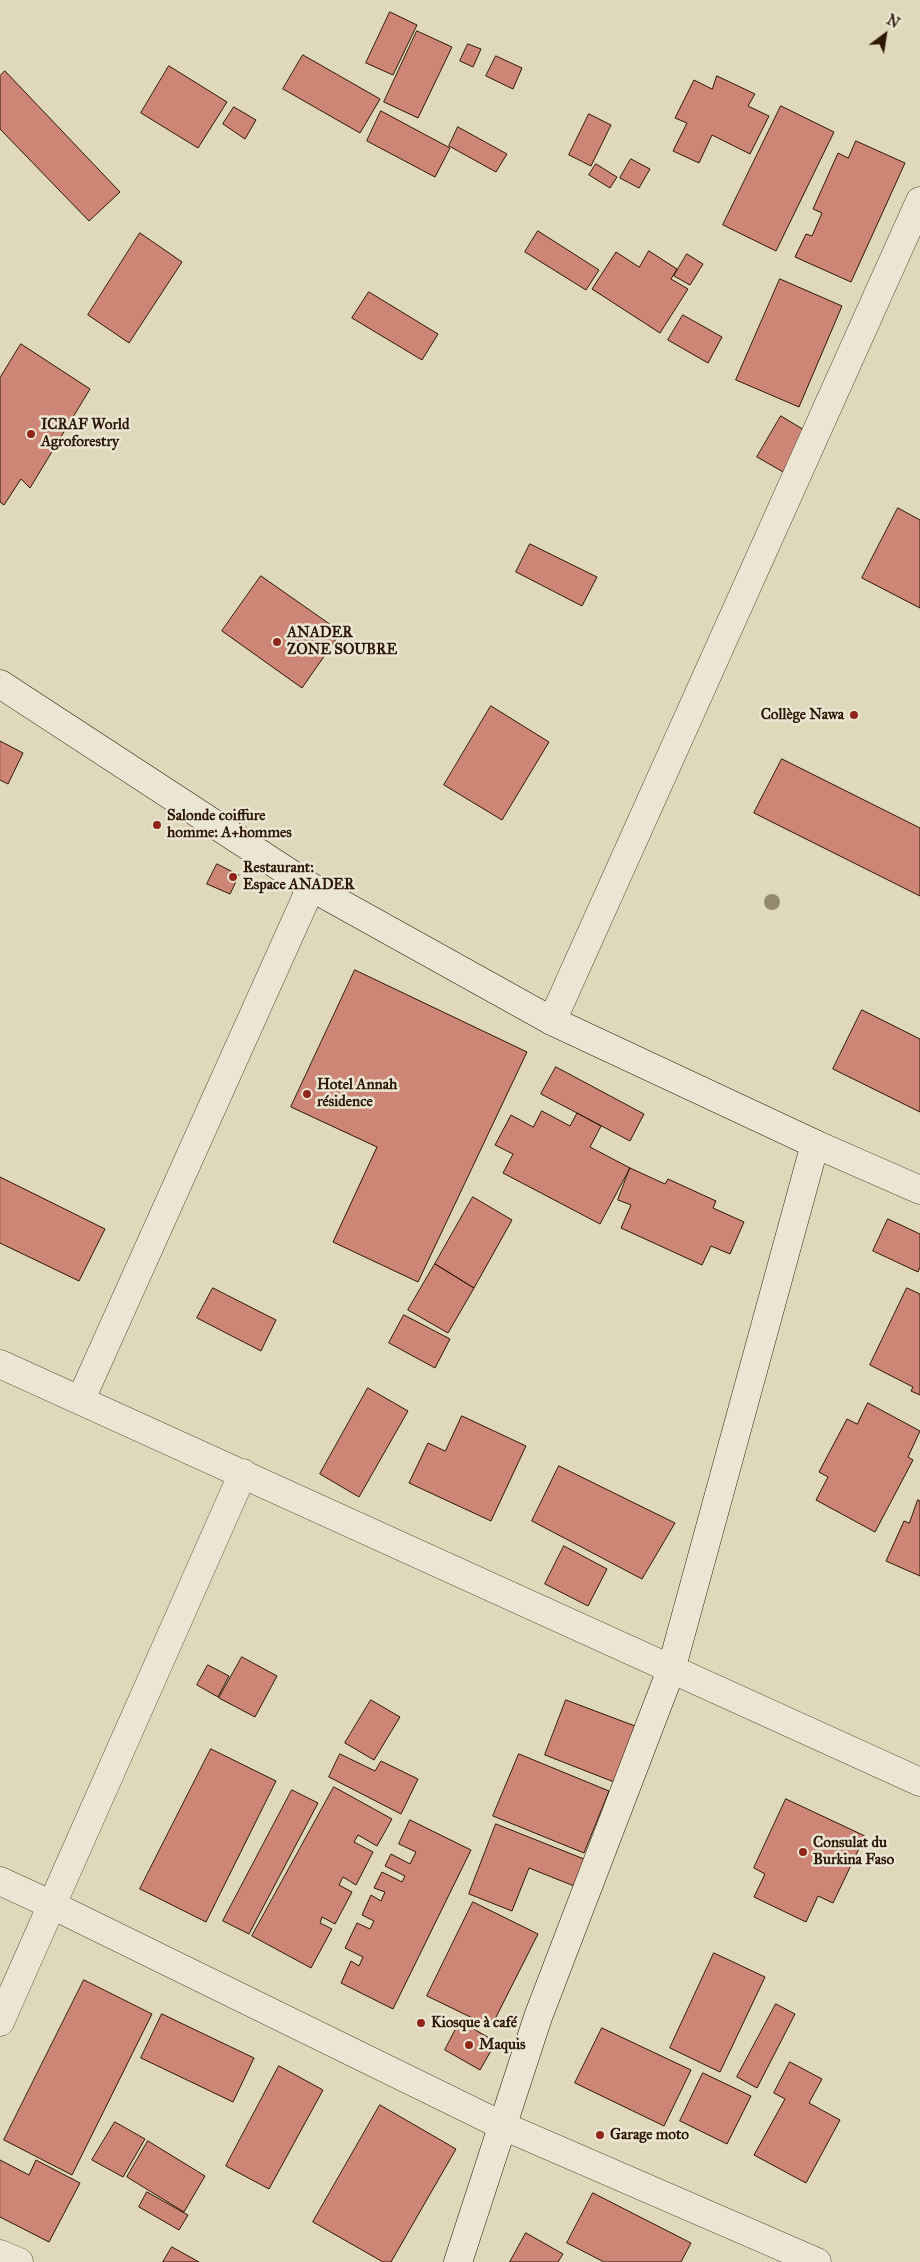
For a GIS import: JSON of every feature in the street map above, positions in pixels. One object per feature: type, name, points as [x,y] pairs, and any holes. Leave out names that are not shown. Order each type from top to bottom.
[{"type":"street","points":[[552,1021],[920,201]]},
{"type":"street","points":[[0,684],[311,887],[552,1021],[815,1144],[920,1190]]},
{"type":"street","points":[[81,1399],[311,887]]},
{"type":"street","points":[[458,2262],[501,2125],[538,2017],[671,1670],[815,1144]]},
{"type":"street","points":[[0,1364],[81,1399],[671,1670],[920,1782]]},
{"type":"street","points":[[0,2022],[243,1473]]},
{"type":"street","points":[[0,1882],[52,1905],[501,2125],[817,2262]]},
{"type":"street","points":[[0,2254],[19,2262]]},
{"type":"building","points":[[390,12],[417,25],[393,75],[366,63]]},
{"type":"building","points":[[417,31],[452,47],[418,118],[384,102]]},
{"type":"building","points":[[468,44],[481,49],[473,67],[460,61]]},
{"type":"building","points":[[303,55],[380,99],[360,133],[283,89]]},
{"type":"building","points":[[496,56],[522,68],[513,89],[486,76]]},
{"type":"building","points":[[169,66],[227,102],[198,148],[141,113]]},
{"type":"building","points":[[5,71],[120,192],[89,221],[0,129],[0,76]]},
{"type":"building","points":[[717,76],[755,94],[748,106],[769,116],[750,154],[712,135],[699,163],[673,151],[687,123],[675,118],[694,80],[712,89]]},
{"type":"building","points":[[781,106],[834,132],[776,251],[723,225]]},
{"type":"building","points":[[234,107],[256,120],[245,139],[223,124]]},
{"type":"building","points":[[381,111],[450,148],[435,177],[367,141]]},
{"type":"building","points":[[589,114],[611,125],[591,166],[569,155]]},
{"type":"building","points":[[458,127],[507,154],[496,172],[449,146]]},
{"type":"building","points":[[856,141],[905,163],[851,282],[795,257],[806,234],[812,236],[822,213],[813,209],[838,153],[848,158]]},
{"type":"building","points":[[631,159],[650,169],[639,188],[620,178]]},
{"type":"building","points":[[596,164],[617,177],[610,188],[589,175]]},
{"type":"building","points":[[538,231],[599,270],[586,290],[525,252]]},
{"type":"building","points":[[140,233],[182,262],[129,343],[88,315]]},
{"type":"building","points":[[649,251],[677,269],[671,279],[688,289],[660,333],[592,289],[616,252],[639,267]]},
{"type":"building","points":[[687,254],[703,264],[690,285],[674,276]]},
{"type":"building","points":[[780,279],[842,306],[799,407],[736,380]]},
{"type":"building","points":[[369,292],[438,334],[422,360],[352,318]]},
{"type":"building","points":[[683,315],[722,337],[708,363],[668,340]]},
{"type":"building","name":"ICRAF World Agroforestry","points":[[21,344],[90,389],[30,488],[21,479],[4,505],[0,502],[0,378]]},
{"type":"building","points":[[781,416],[809,433],[785,473],[757,457]]},
{"type":"building","points":[[898,508],[920,520],[920,608],[862,578]]},
{"type":"building","points":[[530,544],[597,577],[582,606],[516,572]]},
{"type":"building","points":[[261,576],[341,632],[302,688],[222,631]]},
{"type":"building","points":[[491,706],[549,742],[502,820],[444,785]]},
{"type":"building","points":[[0,741],[23,753],[8,784],[0,780]]},
{"type":"building","points":[[782,759],[920,828],[920,896],[754,813]]},
{"type":"building","points":[[217,864],[239,875],[230,894],[207,884]]},
{"type":"building","points":[[355,970],[527,1052],[418,1282],[333,1242],[377,1147],[291,1107]]},
{"type":"building","points":[[862,1010],[920,1039],[920,1112],[833,1069]]},
{"type":"building","points":[[556,1067],[644,1114],[630,1141],[541,1094]]},
{"type":"building","points":[[542,1111],[570,1126],[577,1113],[601,1126],[590,1147],[630,1168],[600,1224],[503,1173],[513,1154],[495,1145],[511,1115],[533,1127]]},
{"type":"building","points":[[630,1168],[665,1184],[668,1179],[716,1201],[713,1208],[744,1222],[730,1254],[711,1246],[702,1265],[621,1228],[631,1205],[618,1200]]},
{"type":"building","points":[[0,1177],[105,1229],[79,1281],[0,1243]]},
{"type":"building","points":[[473,1197],[512,1220],[474,1288],[435,1264]]},
{"type":"building","points":[[888,1219],[920,1234],[920,1267],[918,1272],[873,1251]]},
{"type":"building","points":[[435,1264],[474,1288],[448,1333],[408,1310]]},
{"type":"building","points":[[213,1288],[276,1320],[261,1351],[197,1318]]},
{"type":"building","points":[[907,1288],[920,1294],[920,1395],[911,1391],[913,1387],[870,1365]]},
{"type":"building","points":[[404,1315],[450,1339],[435,1368],[389,1343]]},
{"type":"building","points":[[368,1388],[408,1411],[359,1497],[320,1474]]},
{"type":"building","points":[[868,1403],[920,1431],[908,1457],[913,1460],[875,1532],[816,1500],[828,1477],[819,1472],[847,1419],[857,1424]]},
{"type":"building","points":[[462,1416],[526,1446],[491,1521],[409,1483],[428,1443],[445,1451]]},
{"type":"building","points":[[559,1466],[675,1523],[642,1579],[532,1521]]},
{"type":"building","points":[[918,1500],[920,1501],[920,1576],[886,1561],[904,1521],[909,1523]]},
{"type":"building","points":[[564,1546],[607,1569],[588,1606],[545,1584]]},
{"type":"building","points":[[242,1657],[277,1676],[255,1717],[219,1698]]},
{"type":"building","points":[[208,1665],[229,1676],[218,1697],[197,1685]]},
{"type":"building","points":[[371,1700],[400,1717],[374,1760],[345,1743]]},
{"type":"building","points":[[566,1700],[635,1726],[614,1782],[545,1755]]},
{"type":"building","points":[[211,1749],[276,1781],[206,1922],[140,1889]]},
{"type":"building","points":[[340,1754],[375,1771],[381,1761],[418,1779],[401,1814],[329,1777]]},
{"type":"building","points":[[519,1754],[609,1791],[584,1853],[493,1816]]},
{"type":"building","points":[[334,1787],[392,1819],[377,1846],[358,1835],[354,1842],[373,1852],[356,1885],[343,1877],[339,1885],[352,1892],[335,1924],[322,1917],[320,1923],[332,1929],[311,1968],[252,1936]]},
{"type":"building","points":[[292,1790],[318,1803],[249,1934],[223,1921]]},
{"type":"building","points":[[786,1799],[865,1836],[833,1903],[818,1896],[806,1922],[754,1897],[765,1874],[754,1868]]},
{"type":"building","points":[[410,1820],[471,1850],[393,2009],[341,1983],[351,1961],[359,1966],[363,1957],[345,1948],[357,1923],[370,1929],[374,1921],[362,1915],[371,1895],[381,1901],[385,1892],[374,1888],[382,1872],[402,1882],[405,1876],[385,1866],[391,1854],[410,1864],[416,1852],[399,1844]]},
{"type":"building","points":[[496,1824],[584,1859],[574,1886],[529,1868],[512,1911],[469,1894]]},
{"type":"building","points":[[473,1902],[538,1934],[491,2027],[427,1996]]},
{"type":"building","points":[[714,1953],[765,1977],[720,2072],[670,2048]]},
{"type":"building","points":[[84,1980],[152,2014],[72,2175],[4,2140]]},
{"type":"building","points":[[776,2004],[795,2014],[757,2088],[737,2077]]},
{"type":"building","points":[[162,2014],[254,2058],[233,2102],[141,2058]]},
{"type":"building","points":[[460,2021],[496,2042],[480,2070],[445,2050]]},
{"type":"building","points":[[602,2028],[691,2070],[664,2126],[575,2083]]},
{"type":"building","points":[[790,2062],[822,2079],[809,2103],[840,2120],[806,2183],[754,2155],[785,2099],[774,2093]]},
{"type":"building","points":[[279,2066],[323,2090],[269,2189],[226,2166]]},
{"type":"building","points":[[703,2073],[751,2096],[727,2144],[680,2121]]},
{"type":"building","points":[[380,2105],[456,2149],[391,2262],[383,2262],[313,2222]]},
{"type":"building","points":[[115,2122],[145,2139],[123,2177],[92,2160]]},
{"type":"building","points":[[148,2141],[205,2176],[184,2212],[127,2177]]},
{"type":"building","points":[[0,2160],[29,2175],[36,2160],[80,2183],[49,2242],[0,2217]]},
{"type":"building","points":[[147,2192],[188,2215],[179,2230],[139,2207]]},
{"type":"building","points":[[593,2193],[691,2243],[681,2262],[604,2262],[567,2243]]},
{"type":"building","points":[[526,2233],[563,2254],[558,2262],[510,2262]]},
{"type":"building","points":[[172,2247],[199,2262],[163,2262]]},
{"type":"place","name":"ICRAF World Agroforestry","points":[[31,434]]},
{"type":"place","name":"ANADER ZONE SOUBRE","points":[[277,642]]},
{"type":"place","name":"Collège Nawa","points":[[854,715]]},
{"type":"place","name":"Salonde coiffure homme: A+hommes","points":[[157,825]]},
{"type":"place","name":"Restaurant: Espace ANADER","points":[[233,877]]},
{"type":"place","name":"Hotel Annah résidence","points":[[307,1094]]},
{"type":"place","name":"Consulat du Burkina Faso","points":[[803,1852]]},
{"type":"place","name":"Kiosque à café","points":[[421,2023]]},
{"type":"place","name":"Maquis","points":[[469,2045]]},
{"type":"place","name":"Garage moto","points":[[600,2135]]}]
